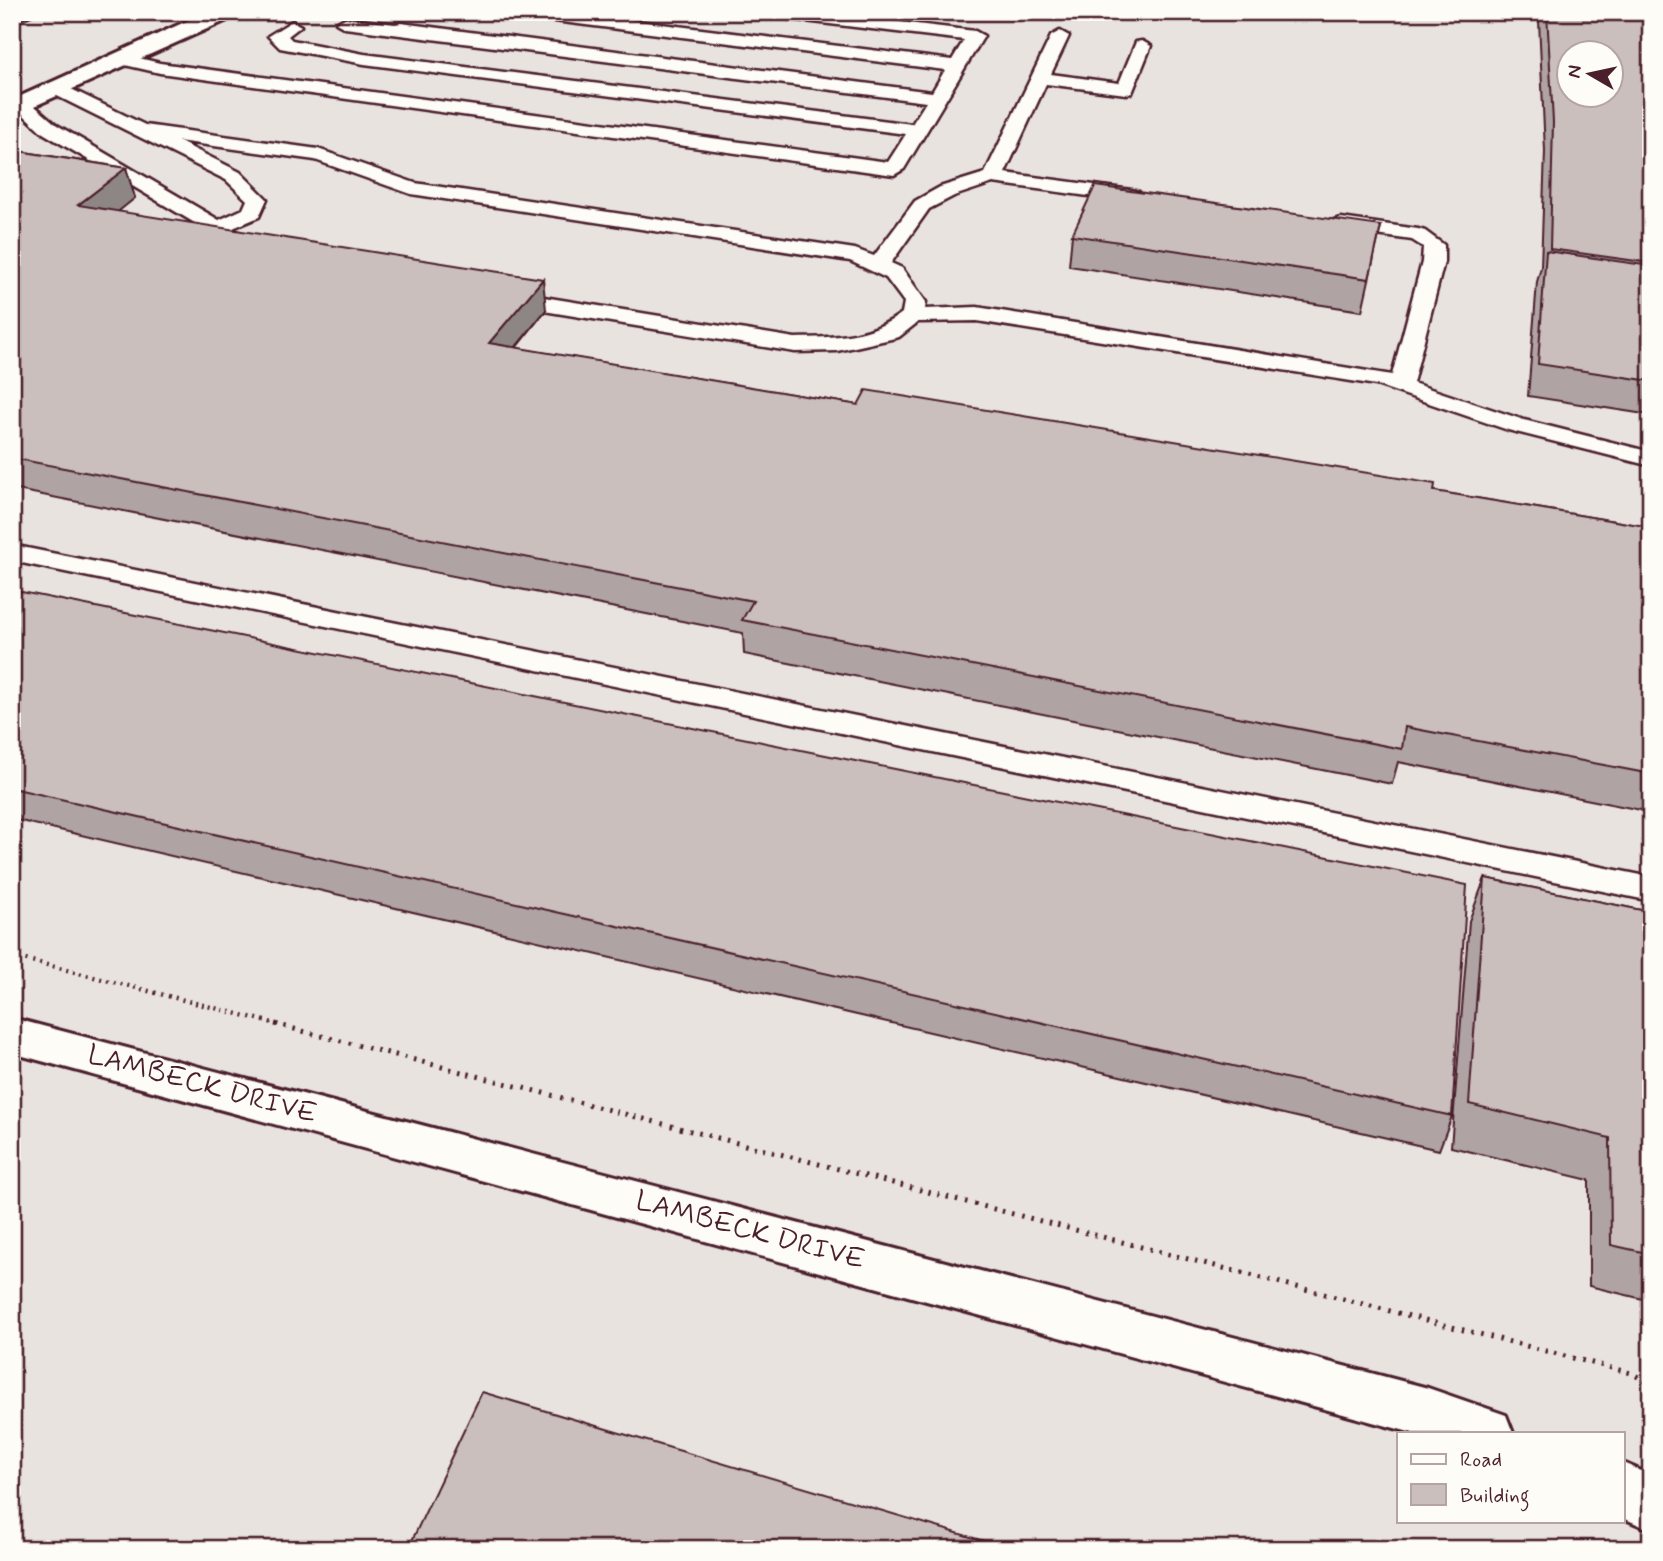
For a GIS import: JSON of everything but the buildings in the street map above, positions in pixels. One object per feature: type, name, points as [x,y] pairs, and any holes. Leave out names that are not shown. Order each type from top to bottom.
[{"type":"street","points":[[17,107],[226,12]]},
{"type":"street","name":"LAMBECK DRIVE","points":[[12,1035],[1300,1377],[1428,1413],[1484,1432]]},
{"type":"street","points":[[1624,1490],[1651,1504]]},
{"type":"lane","points":[[362,12],[407,22],[937,98]]},
{"type":"lane","points":[[522,12],[957,66]]},
{"type":"lane","points":[[122,60],[160,68],[894,169],[975,36],[771,12]]},
{"type":"lane","points":[[297,22],[277,36],[286,44],[917,130]]},
{"type":"lane","points":[[326,90],[407,22]]},
{"type":"lane","points":[[345,23],[407,22]]},
{"type":"lane","points":[[993,177],[1060,36]]},
{"type":"lane","points":[[1040,78],[1126,89],[1142,46]]},
{"type":"lane","points":[[57,89],[233,176],[257,199],[252,213],[217,228]]},
{"type":"lane","points":[[17,107],[217,228],[265,253]]},
{"type":"lane","points":[[145,131],[318,155],[411,188],[805,245],[855,255],[894,273],[915,302],[913,316]]},
{"type":"lane","points":[[878,265],[922,205],[932,198],[993,177],[1157,200]]},
{"type":"lane","points":[[1321,222],[1418,235],[1434,245],[1433,262],[1401,386]]},
{"type":"lane","points":[[494,296],[795,345],[837,344],[891,331],[913,316],[977,314],[1380,379],[1516,425],[1651,459]]},
{"type":"lane","points":[[12,553],[1651,889]]},
{"type":"path","points":[[12,956],[1631,1373],[1651,1384]]},
{"type":"shaded area","points":[[12,12],[1651,12],[1651,1549],[12,1549]]}]
